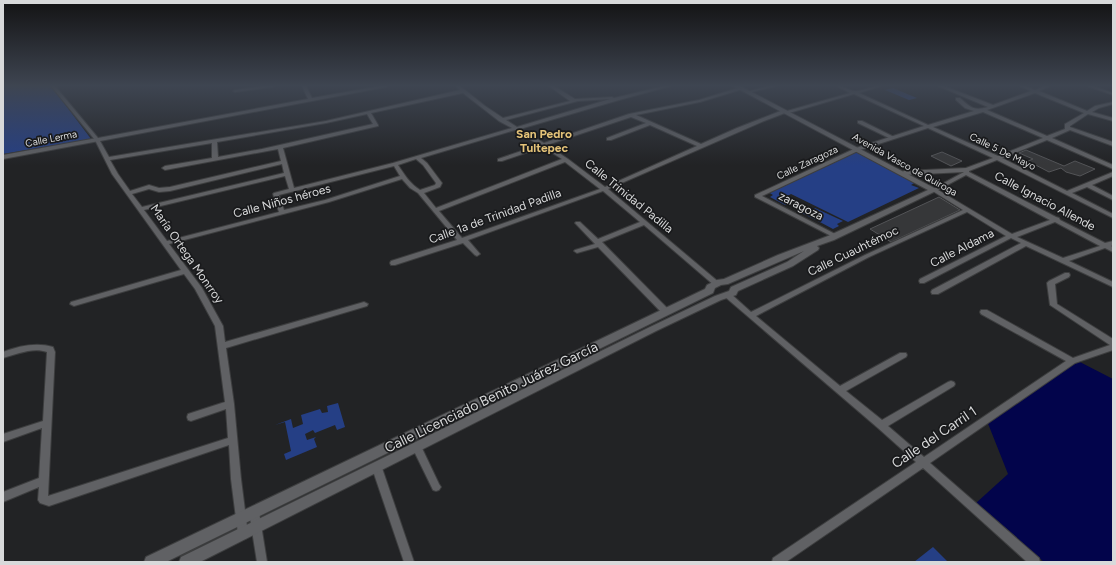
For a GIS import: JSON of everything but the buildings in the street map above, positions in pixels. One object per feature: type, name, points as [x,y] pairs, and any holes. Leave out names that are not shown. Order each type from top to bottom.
[{"type":"street","name":"María Ortega Monrroy","points":[[74,112],[95,139],[115,174],[186,271],[219,326],[230,404],[243,534]]},
{"type":"street","name":"Calle Lerma","points":[[3,156],[243,112]]},
{"type":"street","points":[[107,158],[376,112]]},
{"type":"street","name":"Calle Trinidad Padilla","points":[[491,112],[565,160],[604,189],[881,425],[1035,562]]},
{"type":"street","points":[[501,120],[529,112]]},
{"type":"street","points":[[282,213],[276,194],[418,158],[568,112]]},
{"type":"street","points":[[500,160],[631,115],[643,112]]},
{"type":"street","name":"Calle 1a de Trinidad Padilla","points":[[394,263],[604,189],[742,126],[785,112]]},
{"type":"street","name":"Avenida Vasco de Quiroga","points":[[787,112],[904,173],[1012,236],[1065,260]]},
{"type":"street","name":"Calle 5 De Mayo","points":[[898,112],[998,158],[1113,216]]},
{"type":"street","name":"Calle Zaragoza","points":[[757,196],[858,149],[892,137],[976,112]]},
{"type":"street","points":[[984,112],[1049,138],[1113,167]]},
{"type":"street","points":[[1089,113],[1113,120]]},
{"type":"street","name":"Calle Licenciado Benito Juárez García","points":[[186,562],[257,528],[417,447],[666,312],[790,264],[833,237],[934,190],[967,171],[1014,150],[1068,130],[1067,125],[1089,113]]},
{"type":"street","points":[[165,168],[280,148],[376,126],[369,114]]},
{"type":"street","points":[[631,115],[700,145]]},
{"type":"street","points":[[860,122],[892,137]]},
{"type":"street","points":[[609,139],[651,124]]},
{"type":"street","points":[[1068,128],[1113,144]]},
{"type":"street","points":[[214,141],[215,159]]},
{"type":"street","points":[[280,148],[292,190]]},
{"type":"street","points":[[418,158],[439,183],[438,186],[420,192]]},
{"type":"street","points":[[436,210],[565,160]]},
{"type":"street","points":[[128,192],[149,187],[159,190],[170,189],[284,162]]},
{"type":"street","points":[[394,164],[415,190],[420,192],[462,240],[477,254]]},
{"type":"street","points":[[904,173],[967,171]]},
{"type":"street","name":"Calle Ignacio Allende","points":[[967,171],[1113,250]]},
{"type":"street","points":[[141,209],[288,174]]},
{"type":"street","points":[[1067,193],[1113,174]]},
{"type":"street","name":"Calle Niños héroes","points":[[165,243],[282,213],[404,177]]},
{"type":"street","points":[[1088,185],[1113,198]]},
{"type":"street","name":"zaragoza","points":[[757,196],[833,237]]},
{"type":"street","name":"Calle Cuauhtémoc","points":[[751,314],[867,256],[967,210]]},
{"type":"street","points":[[1012,236],[1057,219]]},
{"type":"street","points":[[578,223],[666,312]]},
{"type":"street","points":[[577,252],[644,223]]},
{"type":"street","name":"Calle Aldama","points":[[922,281],[1012,236]]},
{"type":"street","points":[[935,292],[1026,243]]},
{"type":"street","points":[[1065,260],[1113,243]]},
{"type":"street","points":[[1065,260],[1113,285]]},
{"type":"street","points":[[74,304],[186,271]]},
{"type":"street","points":[[1067,274],[1051,283],[1054,305],[1113,343]]},
{"type":"street","name":"Calle Licenciado Benito Juárez García","points":[[151,562],[254,512],[566,367],[722,290]]},
{"type":"street","points":[[222,346],[364,304]]},
{"type":"street","points":[[984,312],[1072,361]]},
{"type":"street","name":"Calle del Carril 1","points":[[777,562],[1072,361],[1113,347]]},
{"type":"street","points":[[3,355],[25,348],[50,349],[43,500],[49,501],[233,440]]},
{"type":"street","points":[[840,390],[903,355]]},
{"type":"street","points":[[881,425],[951,384]]},
{"type":"street","points":[[191,417],[230,404]]},
{"type":"street","points":[[3,438],[47,423]]},
{"type":"street","points":[[417,447],[436,487]]},
{"type":"street","points":[[376,468],[409,562]]},
{"type":"street","points":[[3,497],[44,481]]},
{"type":"street","points":[[254,512],[262,562]]},
{"type":"shaded area","points":[[3,112],[71,112],[91,139],[3,154]]},
{"type":"shaded area","points":[[857,150],[916,182],[911,185],[919,188],[848,222],[791,194],[782,199],[789,203],[785,205],[770,197],[773,195],[768,192]]},
{"type":"shaded area","points":[[815,208],[843,221],[837,224],[839,226],[833,229],[818,221],[821,219],[816,220],[800,212],[803,210],[808,212]]},
{"type":"shaded area","points":[[1076,360],[1113,379],[1113,562],[1044,562],[976,503],[1008,474],[987,421]]},
{"type":"shaded area","points":[[338,403],[345,427],[337,430],[335,425],[315,433],[313,430],[305,434],[307,440],[316,437],[314,439],[317,447],[286,460],[284,454],[291,451],[285,422],[275,425],[291,419],[293,428],[303,424],[301,415],[320,409],[322,413],[328,412],[327,406]]},
{"type":"shaded area","points":[[933,547],[948,562],[914,562]]},
{"type":"district","name":"San Pedro Tultepec","points":[[544,141]]}]
